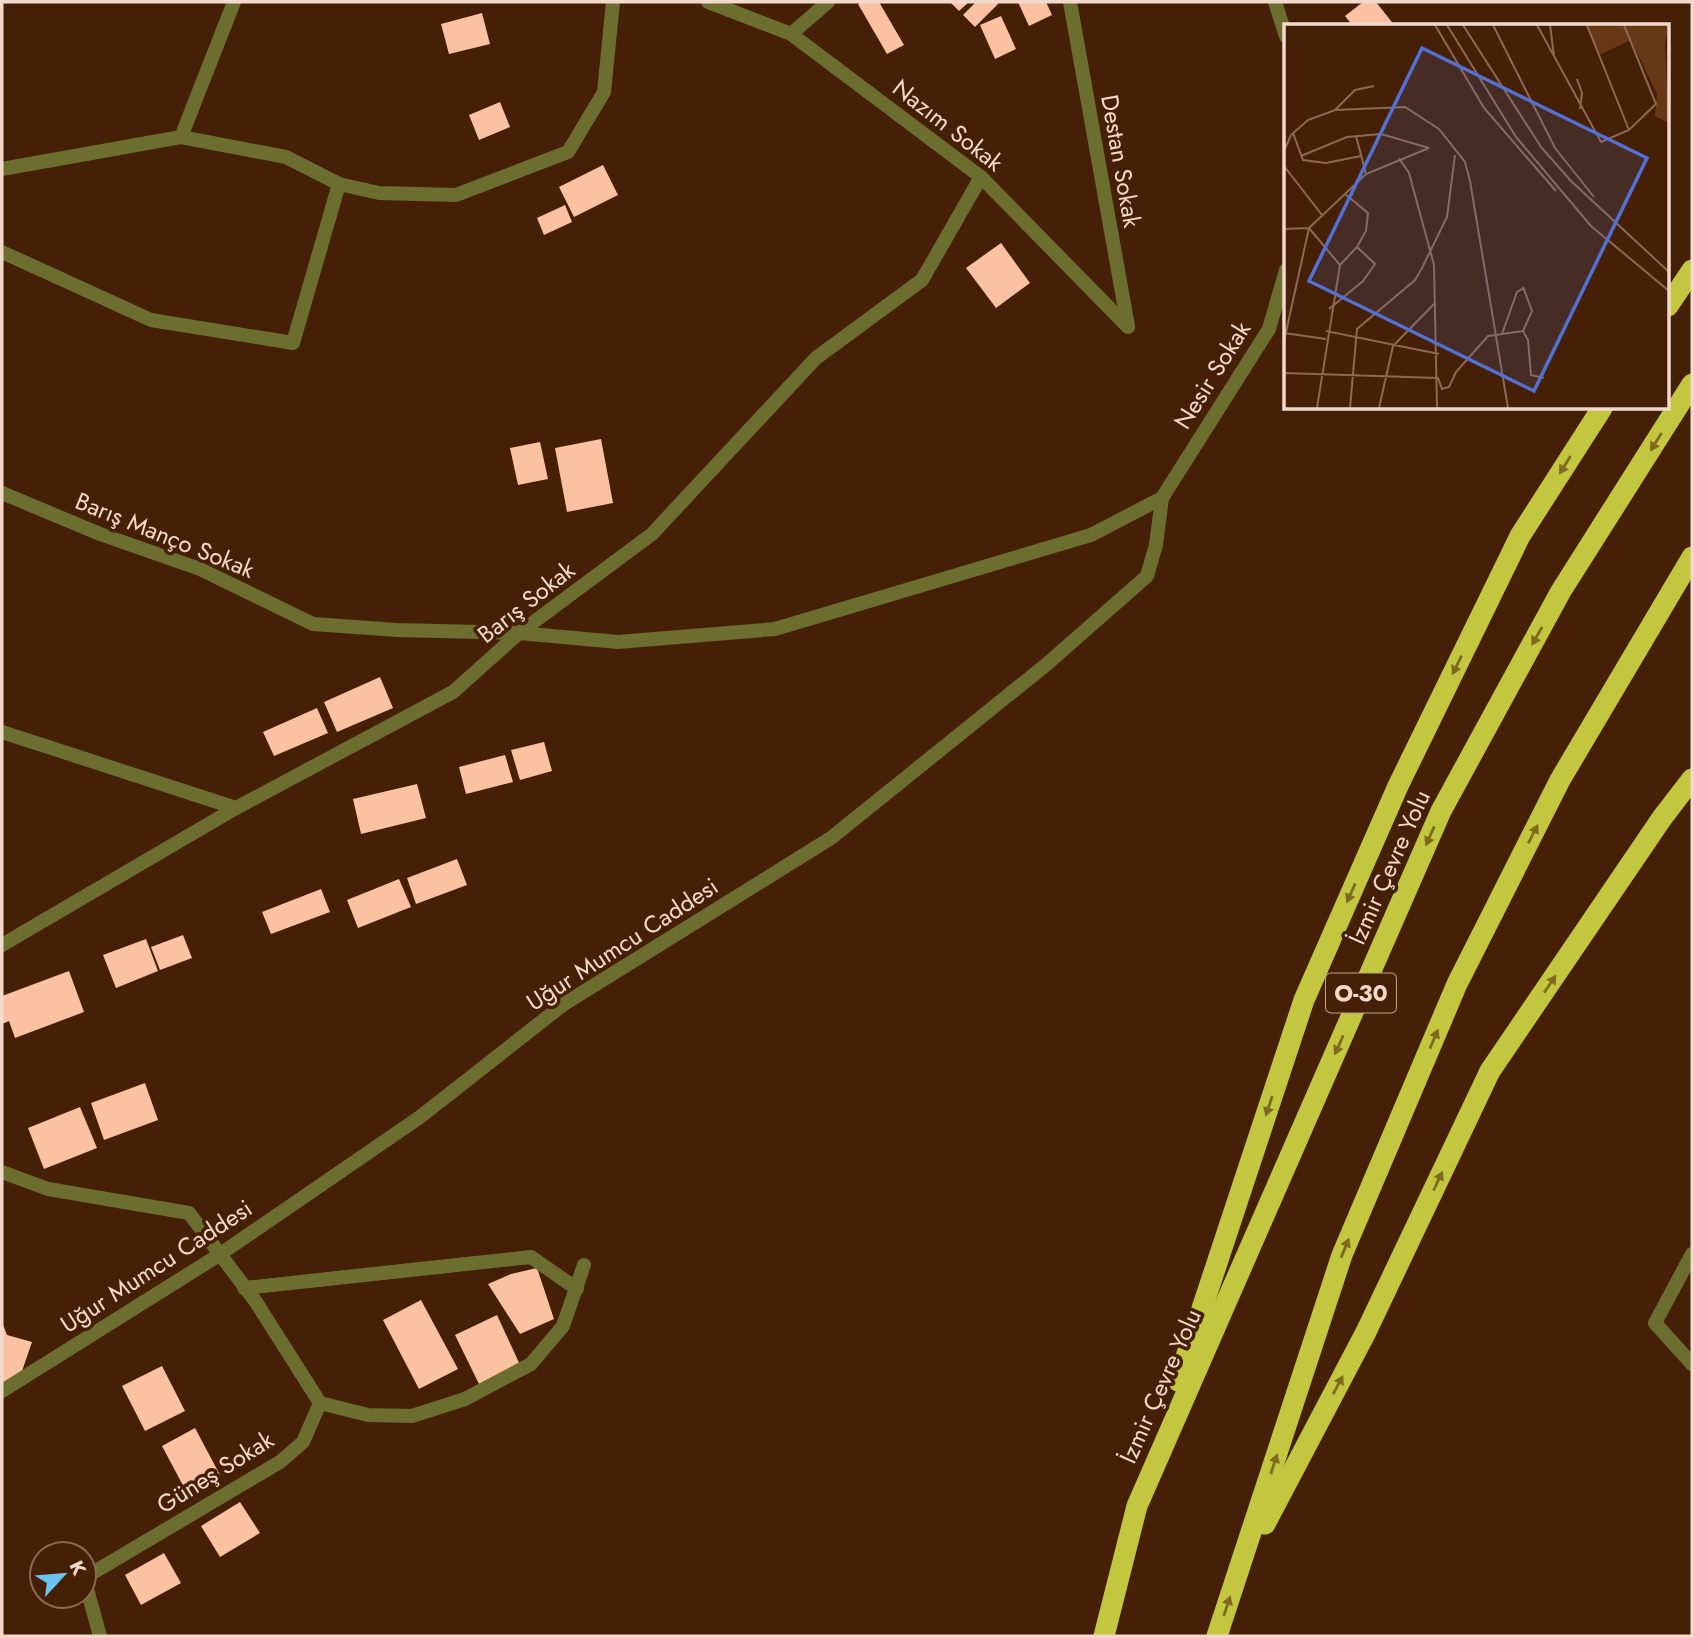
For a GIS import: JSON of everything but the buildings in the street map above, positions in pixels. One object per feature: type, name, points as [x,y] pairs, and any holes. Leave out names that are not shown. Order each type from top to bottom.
[{"type":"highway","points":[[1670,303],[1692,270]]},
{"type":"highway","name":"İzmir Çevre Yolu","points":[[1104,1636],[1137,1506],[1441,811],[1561,591],[1692,384]]},
{"type":"highway","points":[[1137,1506],[1304,1000],[1398,786],[1520,537],[1601,410]]},
{"type":"highway","points":[[1217,1636],[1342,1255],[1458,984],[1560,780],[1692,557]]},
{"type":"highway","points":[[1238,1576],[1366,1332],[1490,1071],[1654,829],[1692,779]]},
{"type":"street","points":[[181,137],[234,2]]},
{"type":"street","points":[[2,169],[181,137],[285,157],[339,184],[379,193],[456,195],[568,152],[604,92],[613,2]]},
{"type":"street","name":"Nazım Sokak","points":[[708,2],[791,34],[981,177],[1128,327]]},
{"type":"street","points":[[791,34],[828,2]]},
{"type":"street","name":"Destan Sokak","points":[[1070,2],[1128,327]]},
{"type":"street","points":[[1275,2],[1284,30]]},
{"type":"street","name":"Barış Sokak","points":[[2,945],[236,808],[453,692],[519,633],[652,534],[816,358],[922,280],[981,177]]},
{"type":"street","points":[[2,252],[151,320],[293,343],[339,184]]},
{"type":"street","name":"Nesir Sokak","points":[[1162,498],[1269,329],[1284,277]]},
{"type":"street","name":"Barış Manço Sokak","points":[[2,493],[100,534],[200,569],[313,624],[397,630],[519,633],[618,642],[775,629],[1091,536],[1162,498]]},
{"type":"street","name":"Uğur Mumcu Caddesi","points":[[2,1391],[219,1255],[420,1118],[564,1003],[831,838],[1047,664],[1147,576],[1156,545],[1162,498]]},
{"type":"street","points":[[2,732],[236,808]]},
{"type":"street","points":[[2,1172],[48,1189],[189,1213],[244,1288],[320,1403],[368,1415],[412,1416],[465,1399],[531,1364],[563,1326],[584,1265]]},
{"type":"street","points":[[1692,1254],[1656,1323],[1692,1364]]},
{"type":"street","points":[[244,1288],[531,1257],[576,1289]]},
{"type":"street","name":"Güneş Sokak","points":[[100,1636],[84,1578],[280,1462],[303,1442],[320,1403]]}]
